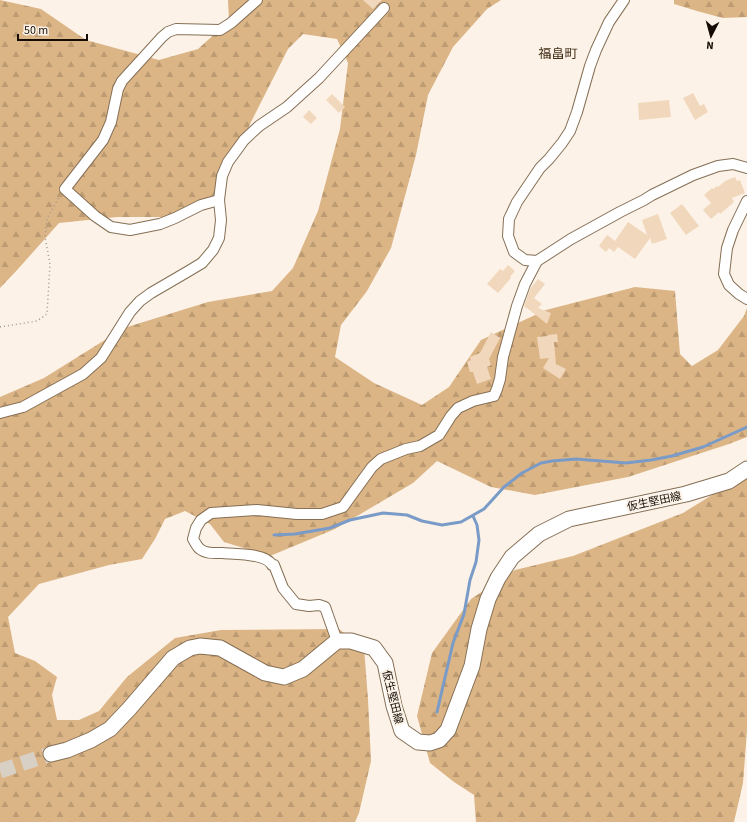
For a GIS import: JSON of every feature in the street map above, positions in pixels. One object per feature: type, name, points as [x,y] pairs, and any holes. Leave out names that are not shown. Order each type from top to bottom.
[{"type":"main road","name":"仮生堅田線","points":[[336,641],[351,641],[374,648],[385,663],[394,706],[402,731],[418,742],[430,743],[439,740],[448,730],[472,666],[479,629],[488,599],[498,578],[512,557],[539,534],[569,519],[686,494],[729,481],[747,469]]},
{"type":"main road","points":[[51,754],[67,750],[91,740],[110,729],[173,658],[190,648],[200,646],[220,648],[265,673],[284,677],[303,669],[336,641]]},
{"type":"street","points":[[219,200],[201,206],[160,224],[130,230],[111,227],[95,216],[65,188],[104,140],[111,122],[118,89],[122,80],[162,37],[168,32],[176,29],[220,30],[231,23],[257,0]]},
{"type":"street","points":[[536,261],[525,260],[514,252],[508,236],[509,219],[517,202],[540,168],[554,154],[570,131],[596,50],[609,22],[624,0]]},
{"type":"street","points":[[0,413],[23,407],[83,374],[101,358],[130,312],[140,301],[150,293],[202,262],[213,250],[219,238],[221,220],[219,200],[222,176],[228,162],[244,140],[259,126],[288,107],[319,78],[384,8]]},
{"type":"street","points":[[336,641],[325,607],[319,605],[309,606],[296,604],[283,588],[274,565],[272,565],[271,562],[261,557],[208,553],[200,550],[193,539],[196,528],[201,520],[211,514],[257,510],[297,514],[322,514],[343,508],[372,467],[381,459],[406,449],[420,446],[439,435],[458,408],[473,401],[494,396],[499,384],[503,357],[517,306],[536,261],[571,239],[620,212],[693,175],[718,166],[733,164],[747,168]]},
{"type":"street","points":[[747,201],[733,230],[727,248],[724,274],[729,285],[747,299]]},
{"type":"path","points":[[0,327],[37,321],[47,314],[50,264],[45,237],[47,219],[65,188]]},
{"type":"green space","points":[[0,0],[41,9],[86,40],[159,60],[198,49],[229,21],[228,0],[501,0],[487,9],[453,47],[428,95],[416,155],[391,248],[367,291],[341,325],[335,357],[374,383],[422,405],[449,387],[481,340],[546,310],[635,287],[675,291],[680,354],[692,366],[718,350],[744,316],[747,308],[747,437],[628,477],[535,495],[491,487],[437,461],[413,483],[335,529],[270,556],[224,542],[210,524],[185,511],[165,519],[155,539],[142,559],[109,565],[39,584],[8,617],[15,653],[35,661],[57,677],[52,695],[57,720],[79,720],[99,711],[127,677],[175,638],[221,630],[339,629],[364,648],[371,761],[359,813],[355,822],[0,822],[0,397],[44,378],[124,328],[208,302],[272,291],[293,268],[318,211],[340,129],[348,63],[337,39],[303,34],[288,49],[251,122],[219,197],[177,217],[117,217],[59,223],[0,288]]},
{"type":"green space","points":[[674,0],[747,0],[747,17],[723,18],[674,4]]},
{"type":"green space","points":[[747,475],[747,731],[743,783],[734,822],[476,822],[474,795],[454,782],[430,763],[417,716],[432,653],[471,599],[515,570],[573,556],[683,513],[741,477]]},
{"type":"building","points":[[363,0],[382,0],[373,9]]},
{"type":"building","points":[[693,93],[700,106],[704,104],[708,112],[695,120],[683,98]]},
{"type":"building","points":[[332,94],[345,107],[339,113],[326,100]]},
{"type":"building","points":[[669,100],[671,117],[639,120],[638,103]]},
{"type":"building","points":[[309,110],[317,118],[311,124],[303,117]]},
{"type":"building","points":[[735,177],[737,181],[740,180],[745,193],[732,198],[734,202],[720,214],[719,212],[711,219],[703,210],[711,203],[704,195],[712,188],[718,187],[725,181]]},
{"type":"building","points":[[682,204],[699,226],[686,235],[670,213]]},
{"type":"building","points":[[658,214],[667,239],[652,244],[650,238],[635,259],[618,247],[614,252],[609,248],[606,252],[599,246],[607,235],[615,241],[628,222],[647,235],[642,220]]},
{"type":"building","points":[[508,265],[515,271],[498,293],[487,284],[500,269],[503,271]]},
{"type":"building","points":[[538,279],[545,284],[534,298],[542,304],[538,308],[551,313],[547,324],[524,306],[530,289]]},
{"type":"building","points":[[491,332],[500,338],[489,359],[491,365],[487,367],[491,379],[477,384],[473,372],[470,372],[467,362],[471,360],[470,357],[480,353]]},
{"type":"building","points":[[557,334],[558,342],[554,342],[556,364],[566,369],[560,379],[543,368],[549,358],[540,359],[537,337]]},
{"type":"waterway","points":[[274,535],[295,534],[330,528],[350,520],[383,513],[407,515],[422,521],[442,525],[461,522],[484,509],[504,487],[522,473],[541,463],[576,459],[626,463],[651,460],[672,456],[703,447],[747,427]]},
{"type":"waterway","points":[[437,712],[453,643],[464,614],[470,580],[476,562],[479,540],[477,525],[473,516]]},
{"type":"tunnel","points":[[0,771],[51,754]]},
{"type":"district","name":"福畠町","points":[[558,53]]}]
